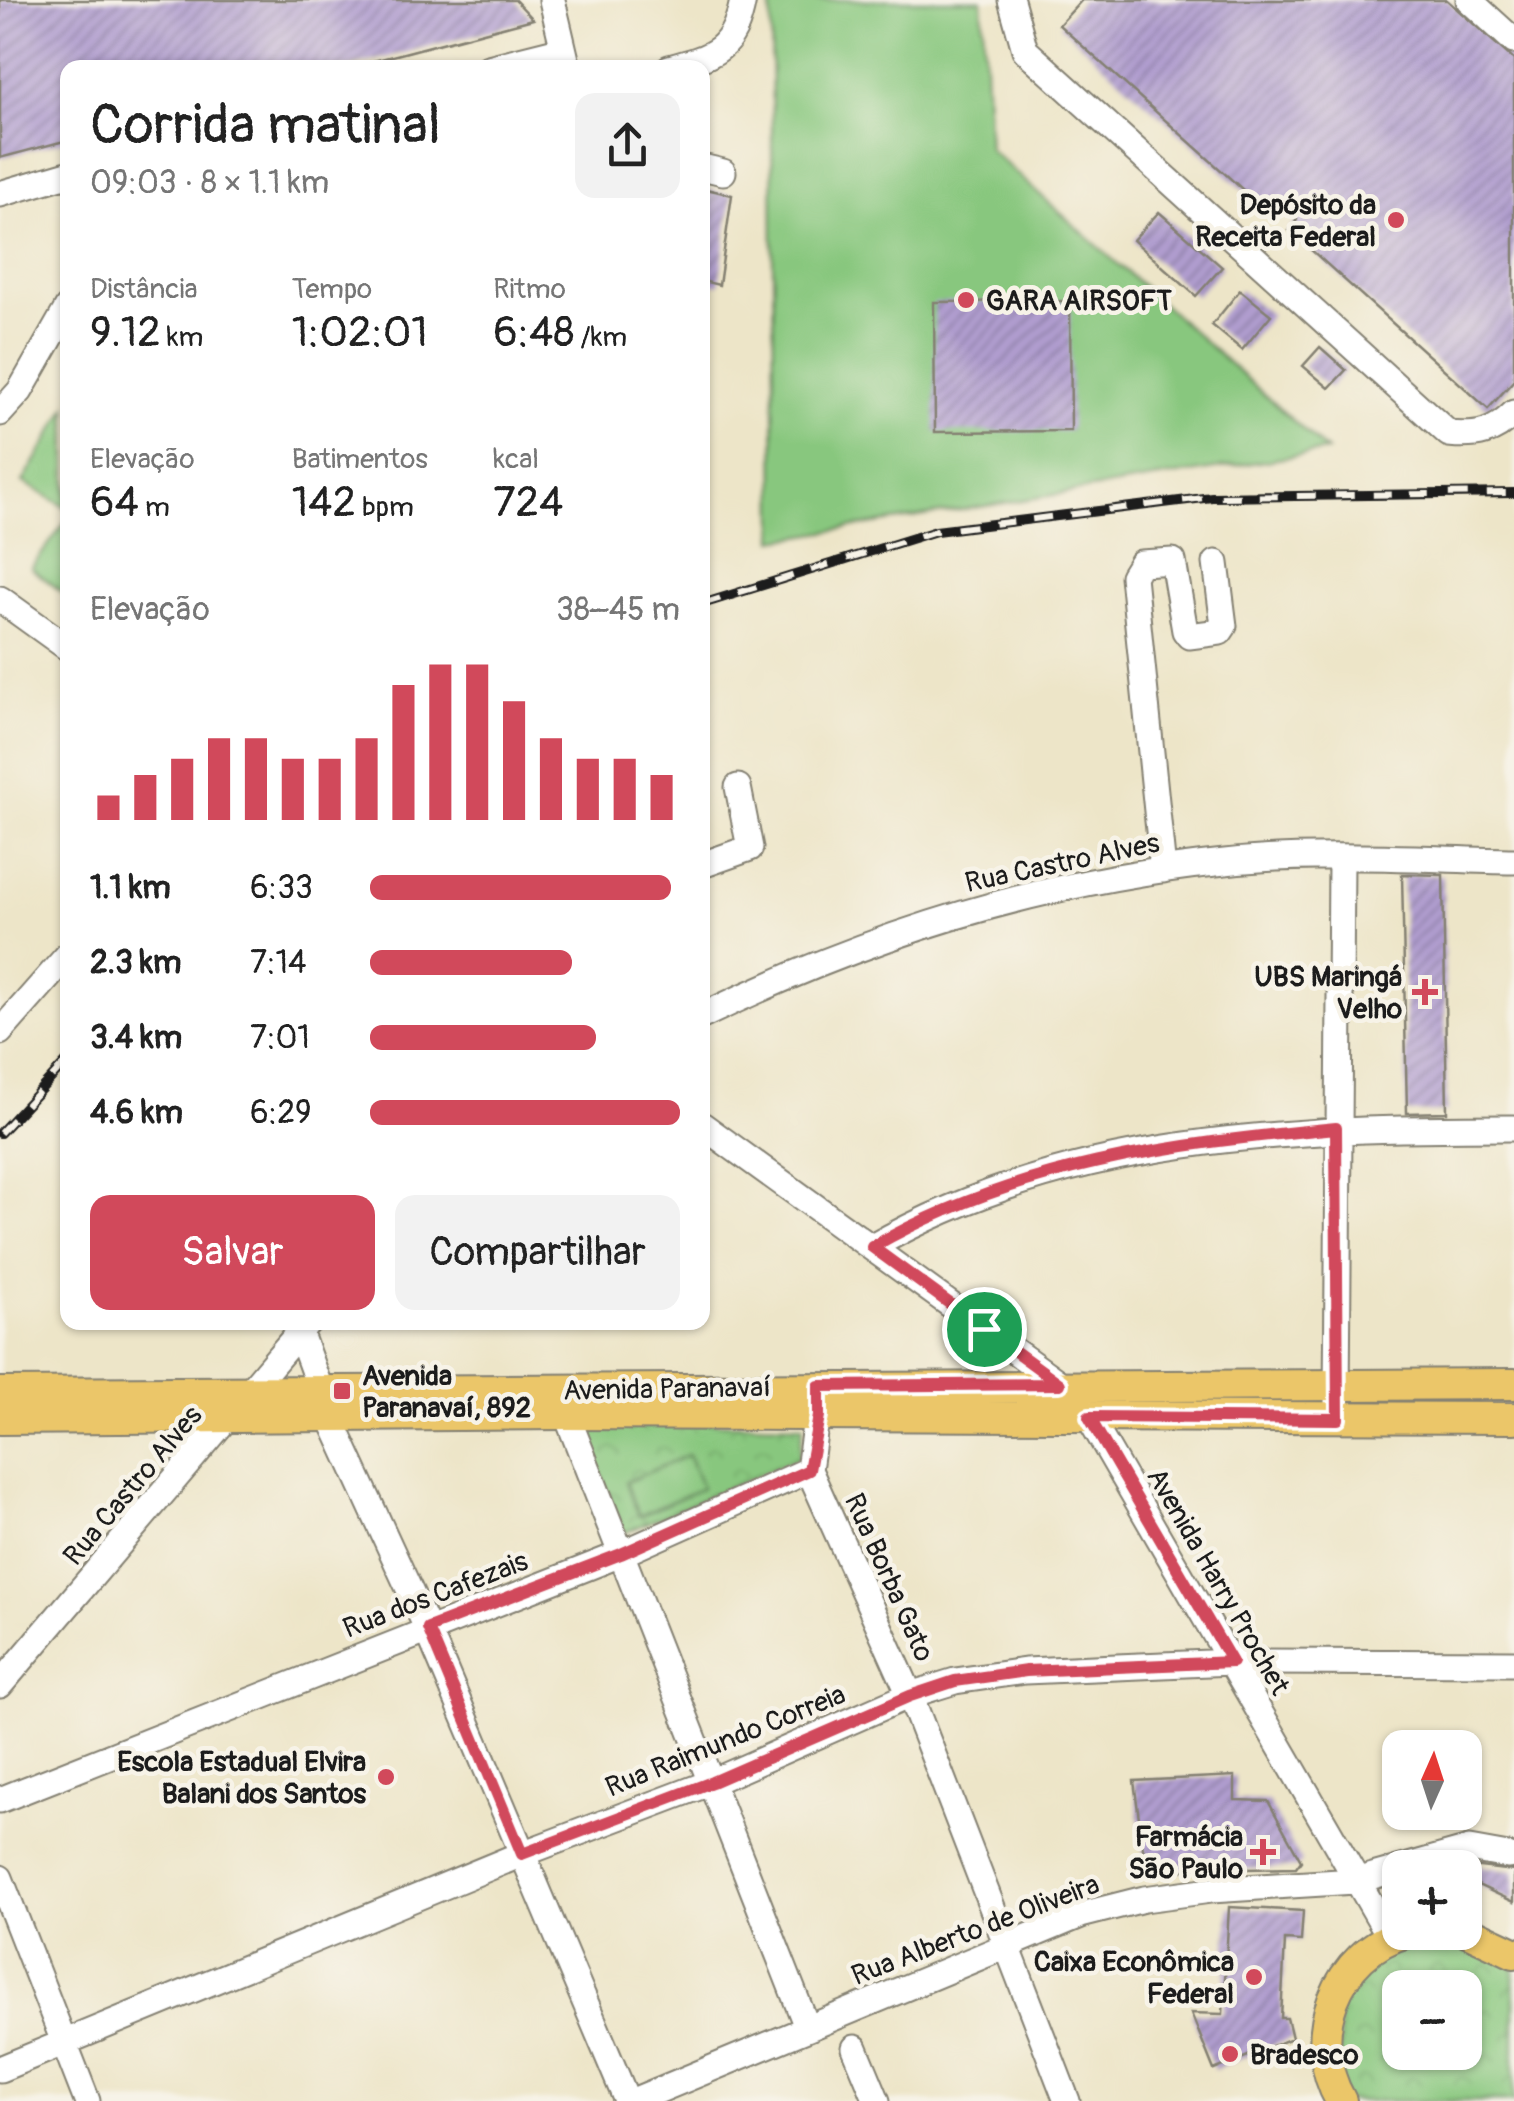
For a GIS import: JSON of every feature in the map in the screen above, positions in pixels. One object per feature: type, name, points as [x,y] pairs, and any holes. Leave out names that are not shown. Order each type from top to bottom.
[{"type":"main road","name":"Avenida Paranavaí","points":[[819,1401],[1060,1384],[1514,1384]]},
{"type":"main road","name":"Avenida Paranavaí","points":[[0,1393],[236,1406],[819,1401],[1089,1417],[1514,1418]]},
{"type":"main road","name":"Avenida Paranavaí","points":[[0,1419],[236,1406]]},
{"type":"main road","points":[[1482,1938],[1514,1954]]},
{"type":"main road","points":[[1329,2098],[1326,2020],[1338,1986],[1348,1972],[1360,1958],[1382,1945]]},
{"type":"street","points":[[552,0],[565,58]]},
{"type":"street","points":[[694,60],[719,52],[730,39],[743,0]]},
{"type":"street","points":[[1010,0],[1025,50],[1450,434],[1476,436],[1501,426],[1514,413]]},
{"type":"street","points":[[1469,0],[1514,41]]},
{"type":"street","points":[[0,194],[60,176]]},
{"type":"street","points":[[0,413],[20,391],[60,321]]},
{"type":"street","points":[[1163,870],[1133,576],[1142,563],[1173,561],[1184,631],[1189,636],[1220,632],[1224,626],[1216,563]]},
{"type":"street","points":[[0,599],[60,642]]},
{"type":"street","points":[[710,863],[750,848],[738,786]]},
{"type":"street","points":[[1338,1419],[1336,1128],[1341,860]]},
{"type":"street","name":"Rua Castro Alves","points":[[710,1012],[833,957],[921,927],[1021,897],[1163,870],[1229,861],[1514,861]]},
{"type":"street","points":[[0,1032],[60,964]]},
{"type":"street","points":[[872,1247],[924,1218],[1008,1184],[1107,1156],[1336,1128],[1514,1128]]},
{"type":"street","name":"Avenida Harry Prochet","points":[[710,1130],[1060,1384],[1089,1417],[1356,1881],[1382,1914]]},
{"type":"street","name":"Rua Castro Alves","points":[[0,1685],[300,1330]]},
{"type":"street","points":[[304,1330],[327,1406],[428,1628],[630,2101]]},
{"type":"street","points":[[562,1401],[807,2026]]},
{"type":"street","points":[[809,1470],[819,1401]]},
{"type":"street","name":"Rua dos Cafezais","points":[[0,1800],[621,1554],[809,1470]]},
{"type":"street","name":"Rua Borba Gato","points":[[809,1470],[910,1696],[1067,2101]]},
{"type":"street","name":"Rua Raimundo Correia","points":[[0,2068],[955,1681],[1026,1671],[1232,1662],[1514,1663]]},
{"type":"street","name":"Rua Alberto de Oliveira","points":[[630,2101],[1082,1915],[1144,1899],[1356,1881],[1469,1849],[1508,1856]]},
{"type":"street","points":[[0,1878],[88,2101]]},
{"type":"street","points":[[855,2048],[877,2101]]},
{"type":"green space","name":"GARA AIRSOFT","points":[[771,0],[982,0],[989,149],[1327,451],[775,540]]},
{"type":"green space","points":[[60,419],[60,504],[23,482]]},
{"type":"green space","points":[[60,530],[60,591],[31,568]]},
{"type":"green space","points":[[579,1420],[803,1425],[799,1458],[624,1533]]},
{"type":"green space","points":[[688,1455],[702,1488],[639,1516],[626,1482]]},
{"type":"green space","points":[[1482,1939],[1514,1953],[1514,2101],[1341,2101],[1338,1986],[1385,1950],[1482,1950]]},
{"type":"building","points":[[0,0],[515,0],[533,19],[377,60],[60,60],[60,142],[0,158]]},
{"type":"building","name":"Depósito da Receita Federal","points":[[1082,0],[1447,0],[1514,60],[1514,380],[1488,409],[1289,230],[1297,220],[1280,205],[1271,215],[1059,25]]},
{"type":"building","points":[[710,190],[732,195],[719,285],[710,283]]},
{"type":"building","points":[[1159,212],[1222,267],[1196,296],[1133,240]]},
{"type":"building","points":[[1240,290],[1271,315],[1242,350],[1212,325]]},
{"type":"building","points":[[1070,301],[1071,431],[935,432],[934,302]]},
{"type":"building","points":[[1320,347],[1346,370],[1329,388],[1303,366]]},
{"type":"building","name":"UBS Maringá Velho","points":[[1402,874],[1443,875],[1447,1112],[1407,1113]]},
{"type":"building","points":[[1235,1776],[1235,1800],[1268,1801],[1301,1861],[1296,1868],[1146,1871],[1134,1781]]},
{"type":"building","points":[[1482,1867],[1514,1871],[1514,1902],[1482,1887]]},
{"type":"building","name":"Caixa Econômica Federal","points":[[1229,1907],[1303,1911],[1301,1941],[1285,1940],[1281,2018],[1287,2018],[1292,2038],[1214,2070],[1191,2013],[1223,2014]]},
{"type":"railway","points":[[710,602],[936,531],[1212,497],[1514,493]]},
{"type":"railway","points":[[0,1133],[60,1069]]},
{"type":"place","name":"Depósito da Receita Federal","points":[[1396,220]]},
{"type":"place","name":"GARA AIRSOFT","points":[[966,300]]},
{"type":"place","name":"UBS Maringá Velho","points":[[1425,992]]},
{"type":"place","name":"Avenida Paranavaí, 892","points":[[342,1391]]},
{"type":"place","name":"Escola Estadual Elvira Balani dos Santos","points":[[386,1777]]},
{"type":"place","name":"Farmácia São Paulo","points":[[1263,1852]]},
{"type":"place","name":"Caixa Econômica Federal","points":[[1254,1977]]},
{"type":"place","name":"Bradesco","points":[[1230,2054]]},
{"type":"route","points":[[1336,1128],[1338,1419],[1089,1417],[1232,1662],[1026,1671],[955,1681],[910,1696],[712,1782],[522,1854],[428,1628],[621,1554],[809,1470],[819,1416],[819,1386],[1060,1384],[984,1329],[872,1247],[924,1218],[1008,1184],[1107,1156],[1220,1139],[1336,1128]]}]
